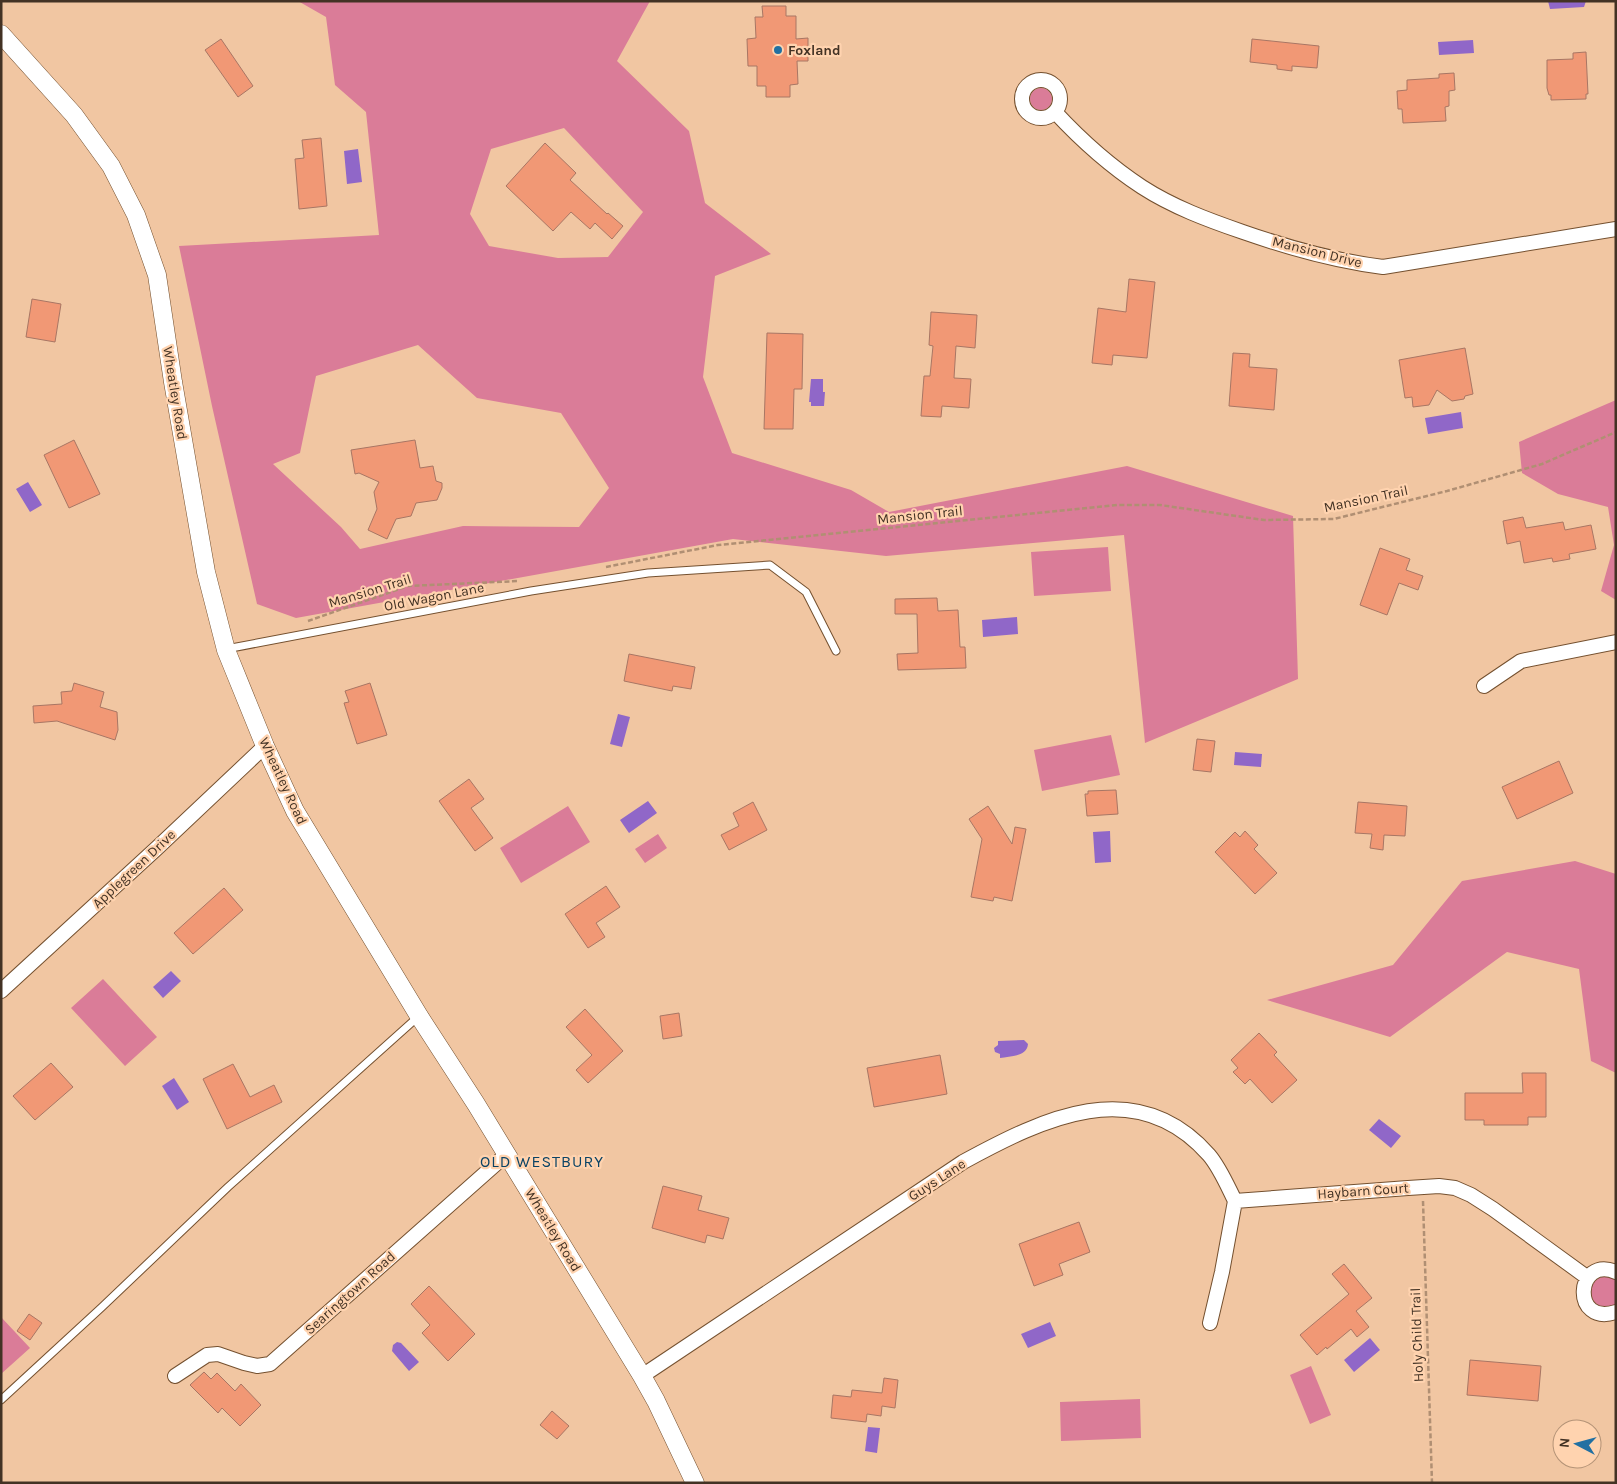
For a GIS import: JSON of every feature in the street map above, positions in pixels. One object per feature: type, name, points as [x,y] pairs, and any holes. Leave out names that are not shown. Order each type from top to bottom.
[{"type":"street","name":"Wheatley Road","points":[[1,34],[74,115],[111,166],[136,215],[157,276],[179,421],[204,563],[226,650],[265,746],[295,811],[419,1016],[507,1154],[642,1376],[656,1401],[694,1483]]},
{"type":"street","name":"Mansion Drive","points":[[1055,112],[1086,144],[1142,187],[1191,214],[1284,246],[1354,263],[1383,266],[1616,229]]},
{"type":"street","points":[[1484,686],[1521,661],[1616,642]]},
{"type":"street","name":"Applegreen Drive","points":[[1,991],[265,746]]},
{"type":"street","name":"Guys Lane","points":[[642,1376],[963,1162],[1010,1136],[1062,1117],[1098,1110],[1123,1109],[1137,1110],[1163,1120],[1184,1132],[1209,1155],[1219,1169],[1235,1201]]},
{"type":"street","name":"Searingtown Road","points":[[175,1376],[207,1355],[218,1354],[257,1366],[270,1364],[507,1154]]},
{"type":"street","name":"Haybarn Court","points":[[1235,1201],[1422,1187],[1439,1186],[1455,1188],[1471,1194],[1588,1278]]},
{"type":"street","points":[[1210,1323],[1222,1272],[1235,1201]]},
{"type":"street","points":[[1616,1272],[1600,1270],[1588,1278],[1583,1291],[1587,1304],[1597,1313],[1609,1314],[1616,1312]]},
{"type":"lane","name":"Old Wagon Lane","points":[[226,650],[531,592],[648,573],[770,564],[806,592],[836,651]]},
{"type":"lane","points":[[1,1400],[228,1187],[419,1016]]},
{"type":"path","name":"Mansion Trail","points":[[605,567],[718,545],[1118,505],[1160,505],[1264,520],[1334,518],[1542,464],[1616,432]]},
{"type":"path","name":"Mansion Trail","points":[[308,621],[408,586],[520,581]]},
{"type":"path","name":"Holy Child Trail","points":[[1422,1187],[1432,1483]]},
{"type":"shaded area","points":[[298,1],[650,1],[617,61],[689,131],[705,203],[771,254],[715,276],[703,377],[732,453],[851,490],[889,512],[1127,466],[1293,516],[1298,679],[1145,743],[1124,535],[886,556],[733,539],[296,618],[257,604],[212,406],[179,246],[379,235],[366,112],[335,85],[326,17]],"holes":[[[564,128],[643,212],[608,257],[558,258],[489,246],[470,214],[491,149]],[[418,345],[477,398],[561,413],[609,488],[579,527],[463,526],[360,549],[341,527],[273,464],[300,453],[316,376]]]},
{"type":"shaded area","points":[[1548,1],[1586,1],[1584,7],[1550,9]]},
{"type":"shaded area","points":[[1473,40],[1474,53],[1439,55],[1438,42]]},
{"type":"shaded area","points":[[1041,88],[1049,91],[1052,99],[1049,107],[1041,110],[1033,107],[1030,99],[1033,91]]},
{"type":"shaded area","points":[[358,149],[362,182],[347,184],[344,151]]},
{"type":"shaded area","points":[[811,379],[823,379],[823,392],[825,392],[824,406],[811,406],[811,402],[809,402]]},
{"type":"shaded area","points":[[1616,400],[1616,600],[1601,591],[1614,545],[1608,507],[1558,494],[1522,473],[1519,442]]},
{"type":"shaded area","points":[[1461,412],[1463,428],[1428,434],[1425,418]]},
{"type":"shaded area","points":[[28,482],[42,505],[30,512],[16,489]]},
{"type":"shaded area","points":[[1108,547],[1111,591],[1034,596],[1031,552]]},
{"type":"shaded area","points":[[1017,617],[1018,634],[983,637],[982,620]]},
{"type":"shaded area","points":[[618,714],[630,717],[622,747],[610,744]]},
{"type":"shaded area","points":[[1111,735],[1120,775],[1042,791],[1034,750]]},
{"type":"shaded area","points":[[1235,752],[1262,754],[1261,767],[1234,765]]},
{"type":"shaded area","points":[[648,801],[657,813],[629,833],[620,820]]},
{"type":"shaded area","points":[[568,806],[590,842],[521,883],[500,848]]},
{"type":"shaded area","points":[[1110,831],[1111,862],[1095,863],[1093,832]]},
{"type":"shaded area","points":[[658,834],[667,848],[645,863],[635,849]]},
{"type":"shaded area","points":[[1575,861],[1616,874],[1616,1073],[1591,1061],[1579,969],[1507,952],[1390,1037],[1267,1000],[1393,965],[1462,881]]},
{"type":"shaded area","points":[[171,971],[181,981],[163,998],[153,987]]},
{"type":"shaded area","points":[[103,979],[157,1037],[125,1066],[71,1008]]},
{"type":"shaded area","points":[[1024,1040],[1028,1044],[1025,1051],[1021,1054],[1000,1058],[1000,1054],[995,1052],[994,1048],[998,1045],[998,1041]]},
{"type":"shaded area","points":[[174,1078],[189,1102],[177,1110],[162,1086]]},
{"type":"shaded area","points":[[1379,1119],[1401,1136],[1391,1148],[1369,1130]]},
{"type":"shaded area","points":[[1605,1276],[1616,1279],[1616,1304],[1608,1307],[1595,1303],[1591,1291],[1592,1285]]},
{"type":"shaded area","points":[[1,1317],[30,1348],[1,1374]]},
{"type":"shaded area","points":[[1050,1322],[1056,1336],[1028,1348],[1021,1334]]},
{"type":"shaded area","points":[[1370,1338],[1380,1350],[1354,1372],[1344,1360]]},
{"type":"shaded area","points":[[397,1342],[401,1343],[419,1362],[409,1371],[392,1351],[393,1345]]},
{"type":"shaded area","points":[[1311,1366],[1331,1415],[1310,1424],[1290,1375]]},
{"type":"shaded area","points":[[1140,1399],[1141,1438],[1061,1441],[1060,1402]]},
{"type":"shaded area","points":[[868,1427],[880,1428],[877,1453],[865,1451]]},
{"type":"building","name":"Foxland","points":[[762,6],[786,6],[786,16],[796,16],[796,39],[808,38],[808,61],[797,61],[798,84],[790,85],[790,97],[766,97],[766,86],[757,86],[757,66],[748,66],[747,39],[756,38],[755,17],[763,17]]},
{"type":"building","points":[[221,39],[253,86],[238,97],[205,50]]},
{"type":"building","points":[[1252,39],[1319,46],[1317,68],[1292,66],[1292,71],[1277,69],[1277,65],[1250,62]]},
{"type":"building","points":[[1586,52],[1588,94],[1586,94],[1586,99],[1551,100],[1551,95],[1549,95],[1547,88],[1547,60],[1573,59],[1573,53]]},
{"type":"building","points":[[1454,73],[1455,90],[1449,91],[1449,106],[1445,107],[1446,121],[1403,123],[1402,109],[1398,109],[1397,91],[1407,90],[1407,80],[1439,78],[1439,74]]},
{"type":"building","points":[[321,138],[327,206],[299,209],[295,159],[304,158],[302,140]]},
{"type":"building","points":[[545,143],[576,173],[570,180],[623,226],[612,239],[595,223],[590,229],[571,212],[553,231],[506,186]]},
{"type":"building","points":[[1129,279],[1155,282],[1147,358],[1113,355],[1112,365],[1092,363],[1098,308],[1126,312]]},
{"type":"building","points":[[32,299],[61,304],[55,342],[26,337]]},
{"type":"building","points":[[931,312],[977,315],[975,348],[956,346],[954,378],[971,379],[969,408],[942,406],[941,417],[921,416],[924,376],[930,376],[933,346],[929,345]]},
{"type":"building","points":[[767,333],[803,334],[802,389],[794,389],[793,429],[764,429]]},
{"type":"building","points":[[1465,348],[1473,394],[1465,396],[1464,399],[1452,401],[1437,390],[1429,405],[1413,407],[1412,397],[1405,398],[1399,360]]},
{"type":"building","points":[[1233,353],[1250,354],[1249,367],[1277,369],[1274,410],[1229,406]]},
{"type":"building","points":[[74,440],[100,494],[69,508],[44,455]]},
{"type":"building","points":[[415,440],[420,468],[433,466],[436,481],[442,483],[442,488],[437,500],[416,503],[411,516],[396,519],[387,539],[368,530],[377,509],[374,492],[379,482],[359,473],[355,474],[351,450]]},
{"type":"building","points":[[1523,517],[1526,528],[1563,522],[1565,530],[1591,525],[1596,549],[1569,554],[1570,559],[1553,562],[1552,558],[1524,563],[1520,541],[1507,544],[1503,521]]},
{"type":"building","points":[[1380,548],[1410,559],[1406,570],[1423,576],[1418,590],[1399,583],[1387,615],[1360,605]]},
{"type":"building","points":[[937,598],[938,611],[958,610],[960,647],[965,647],[966,668],[898,670],[897,654],[918,653],[917,614],[895,614],[895,599]]},
{"type":"building","points":[[629,654],[695,667],[691,689],[673,686],[672,691],[624,681]]},
{"type":"building","points":[[74,683],[104,692],[100,707],[117,712],[118,730],[115,740],[57,721],[34,723],[33,706],[62,704],[61,692],[72,691]]},
{"type":"building","points":[[370,683],[387,735],[357,744],[344,703],[349,702],[345,691]]},
{"type":"building","points":[[1197,739],[1215,741],[1211,772],[1193,770]]},
{"type":"building","points":[[1559,761],[1573,793],[1517,819],[1502,787]]},
{"type":"building","points":[[469,779],[484,799],[471,808],[493,838],[475,851],[439,801]]},
{"type":"building","points":[[1116,790],[1118,814],[1087,816],[1085,794],[1088,794],[1088,791]]},
{"type":"building","points":[[753,802],[767,830],[729,850],[721,835],[739,826],[733,813]]},
{"type":"building","points":[[1358,802],[1407,806],[1405,836],[1384,835],[1383,850],[1370,848],[1372,834],[1355,833]]},
{"type":"building","points":[[988,806],[1012,844],[1015,827],[1026,829],[1012,901],[994,897],[993,901],[971,897],[982,839],[969,819]]},
{"type":"building","points":[[1245,831],[1258,845],[1254,849],[1277,873],[1255,894],[1215,852],[1235,832],[1240,837]]},
{"type":"building","points":[[606,886],[620,907],[596,923],[605,937],[588,948],[565,914]]},
{"type":"building","points":[[224,888],[243,910],[193,954],[174,933]]},
{"type":"building","points":[[585,1009],[623,1051],[588,1083],[576,1070],[592,1055],[566,1027]]},
{"type":"building","points":[[679,1013],[682,1036],[663,1039],[660,1016]]},
{"type":"building","points":[[1259,1033],[1277,1052],[1274,1055],[1297,1080],[1272,1103],[1250,1079],[1245,1084],[1233,1072],[1238,1068],[1231,1060]]},
{"type":"building","points":[[940,1055],[947,1094],[874,1107],[867,1068]]},
{"type":"building","points":[[51,1063],[73,1087],[35,1120],[13,1096]]},
{"type":"building","points":[[233,1064],[250,1097],[274,1085],[282,1102],[227,1129],[203,1079]]},
{"type":"building","points":[[1522,1073],[1546,1073],[1546,1117],[1528,1117],[1528,1125],[1484,1125],[1484,1120],[1465,1120],[1465,1093],[1523,1093]]},
{"type":"building","points":[[663,1186],[702,1196],[698,1210],[729,1218],[723,1239],[707,1235],[705,1243],[652,1228]]},
{"type":"building","points":[[1079,1222],[1090,1252],[1059,1264],[1063,1275],[1034,1286],[1019,1244]]},
{"type":"building","points":[[1344,1264],[1372,1298],[1356,1311],[1369,1327],[1357,1337],[1351,1329],[1317,1355],[1300,1335],[1349,1294],[1332,1274]]},
{"type":"building","points":[[429,1286],[475,1334],[448,1361],[422,1333],[430,1325],[411,1304]]},
{"type":"building","points":[[29,1314],[42,1323],[30,1340],[17,1331]]},
{"type":"building","points":[[1470,1360],[1541,1366],[1538,1401],[1467,1395]]},
{"type":"building","points":[[204,1372],[211,1379],[217,1373],[235,1391],[241,1384],[261,1405],[240,1426],[222,1408],[218,1413],[190,1385]]},
{"type":"building","points":[[884,1378],[898,1380],[895,1408],[882,1406],[881,1416],[867,1414],[866,1422],[831,1418],[833,1395],[851,1397],[852,1390],[882,1393]]},
{"type":"building","points":[[552,1411],[569,1426],[557,1439],[540,1425]]},
{"type":"place","name":"Foxland","points":[[778,50]]},
{"type":"district","name":"OLD WESTBURY","points":[[542,1161]]}]
